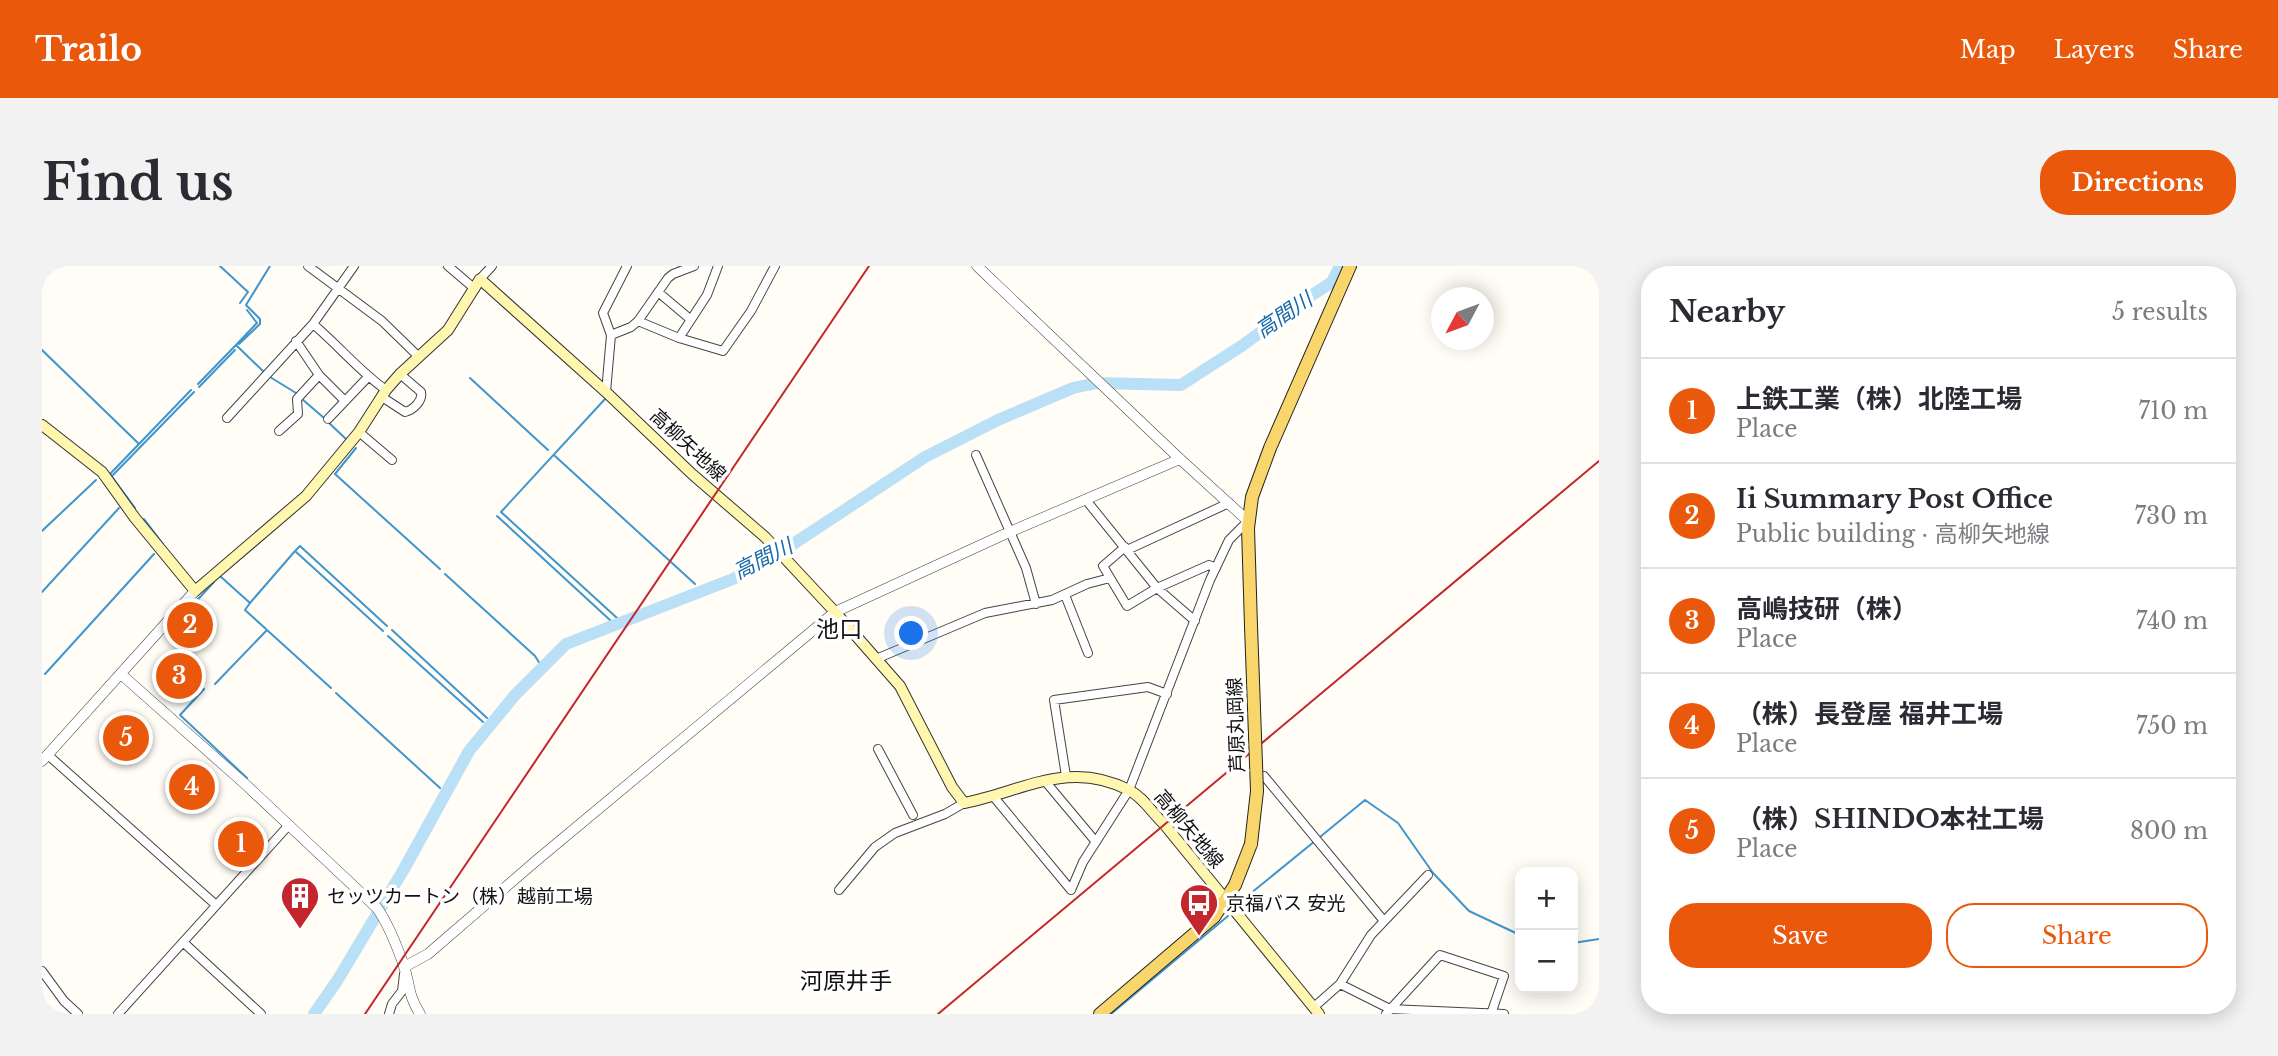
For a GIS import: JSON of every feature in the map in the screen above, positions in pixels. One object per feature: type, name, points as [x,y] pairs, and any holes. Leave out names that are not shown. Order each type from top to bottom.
[{"type":"main road","name":"芦原丸岡線","points":[[1100,1014],[1206,925],[1226,901],[1240,876],[1251,844],[1256,819],[1258,783],[1248,521],[1252,497],[1270,448],[1350,266]]},
{"type":"main road","points":[[42,425],[102,472],[195,591],[306,496],[359,432],[400,374],[448,330],[477,284]]},
{"type":"main road","name":"高柳矢地線","points":[[477,284],[606,392],[692,474],[765,537],[799,573],[900,686],[952,787],[964,803],[1066,776],[1091,777],[1129,790],[1142,799],[1317,1011]]},
{"type":"street","points":[[308,266],[382,321],[419,357]]},
{"type":"street","points":[[228,418],[313,324],[354,266]]},
{"type":"street","points":[[448,266],[477,284],[492,266]]},
{"type":"street","points":[[606,392],[611,334],[603,313],[627,266]]},
{"type":"street","points":[[611,334],[631,327],[638,321],[673,270],[694,266]]},
{"type":"street","points":[[679,338],[707,295],[718,266]]},
{"type":"street","points":[[638,321],[679,338],[723,351],[751,311],[775,266],[764,266]]},
{"type":"street","points":[[977,266],[1248,521],[1229,540],[1216,568],[1129,790],[1083,862],[1071,890],[993,796]]},
{"type":"street","points":[[658,292],[690,319]]},
{"type":"street","points":[[313,324],[384,394],[405,412],[411,411],[419,401],[421,392],[400,374]]},
{"type":"street","points":[[296,341],[319,375],[345,401]]},
{"type":"street","points":[[279,431],[298,414],[297,399],[319,375]]},
{"type":"street","points":[[328,419],[368,377]]},
{"type":"street","points":[[359,432],[392,460]]},
{"type":"street","points":[[976,455],[1026,568],[1036,604]]},
{"type":"street","points":[[404,967],[428,954],[835,612],[1010,532],[1180,459]]},
{"type":"street","points":[[1086,500],[1157,588],[1195,621]]},
{"type":"street","points":[[1216,568],[1209,565],[1157,588],[1127,606],[1103,566],[1126,548],[1229,503]]},
{"type":"street","points":[[876,659],[985,612],[1036,604],[1110,578]]},
{"type":"street","points":[[195,591],[45,758],[216,905]]},
{"type":"street","points":[[1065,595],[1088,653]]},
{"type":"street","points":[[122,675],[245,784],[373,904],[388,926],[404,967],[409,995],[420,1014]]},
{"type":"street","points":[[1066,776],[1054,700],[1148,687],[1167,694]]},
{"type":"street","points":[[878,749],[913,815]]},
{"type":"street","points":[[1264,776],[1384,921]]},
{"type":"street","points":[[1045,782],[1096,842]]},
{"type":"street","points":[[839,890],[875,847],[895,833],[945,814],[964,803]]},
{"type":"street","points":[[118,1014],[288,827]]},
{"type":"street","points":[[1317,1011],[1340,984],[1370,935],[1428,874]]},
{"type":"street","points":[[183,942],[261,1014]]},
{"type":"street","points":[[1388,1011],[1440,955],[1504,976],[1492,1014]]},
{"type":"street","points":[[389,1014],[392,1004],[402,991],[404,967]]},
{"type":"street","points":[[42,971],[64,1001],[78,1014]]},
{"type":"street","points":[[1340,984],[1388,1011],[1504,1014]]},
{"type":"waterway","points":[[220,266],[248,292],[240,303]]},
{"type":"waterway","points":[[239,344],[260,324],[260,319],[246,305],[270,266]]},
{"type":"waterway","points":[[677,268],[683,266]]},
{"type":"waterway","name":"高間川","points":[[314,1014],[337,981],[404,869],[469,751],[515,695],[566,644],[733,579],[769,560],[925,457],[998,420],[1073,388],[1097,383],[1181,385],[1332,282],[1340,266]]},
{"type":"waterway","points":[[247,310],[257,323],[236,345],[264,372]]},
{"type":"waterway","points":[[198,384],[236,345]]},
{"type":"waterway","points":[[42,350],[138,443]]},
{"type":"waterway","points":[[199,387],[235,350]]},
{"type":"waterway","points":[[270,377],[296,393]]},
{"type":"waterway","points":[[470,378],[548,450]]},
{"type":"waterway","points":[[135,508],[110,474],[191,390]]},
{"type":"waterway","points":[[112,476],[194,392]]},
{"type":"waterway","points":[[302,399],[324,418]]},
{"type":"waterway","points":[[605,399],[501,512],[617,618]]},
{"type":"waterway","points":[[329,423],[346,439]]},
{"type":"waterway","points":[[356,448],[335,474],[440,569]]},
{"type":"waterway","points":[[555,456],[695,584]]},
{"type":"waterway","points":[[42,531],[96,480]]},
{"type":"waterway","points":[[42,592],[119,508]]},
{"type":"waterway","points":[[497,516],[611,621]]},
{"type":"waterway","points":[[144,519],[163,544]]},
{"type":"waterway","points":[[296,550],[300,546],[387,626]]},
{"type":"waterway","points":[[250,603],[295,551],[383,631]]},
{"type":"waterway","points":[[45,674],[154,554]]},
{"type":"waterway","points":[[445,574],[535,656],[542,667]]},
{"type":"waterway","points":[[220,576],[250,603],[245,610],[266,629]]},
{"type":"waterway","points":[[189,609],[214,582]]},
{"type":"waterway","points":[[215,684],[267,630],[331,688]]},
{"type":"waterway","points":[[392,630],[487,718]]},
{"type":"waterway","points":[[388,636],[483,722]]},
{"type":"waterway","points":[[204,689],[180,715],[247,778]]},
{"type":"waterway","points":[[336,693],[440,788]]},
{"type":"waterway","points":[[1320,837],[1365,800],[1398,823],[1433,873],[1469,911],[1515,933]]},
{"type":"waterway","points":[[1245,898],[1315,841]]},
{"type":"waterway","points":[[1111,1014],[1228,916]]},
{"type":"waterway","points":[[1578,942],[1599,939]]},
{"type":"railway","points":[[365,1014],[869,266]]},
{"type":"railway","points":[[938,1014],[1599,461]]},
{"type":"place","name":"Ii Summary Post Office","points":[[190,625]]},
{"type":"place","name":"高嶋技研（株）","points":[[179,676]]},
{"type":"place","name":"（株）SHINDO本社工場","points":[[126,738]]},
{"type":"place","name":"（株）長登屋 福井工場","points":[[192,787]]},
{"type":"place","name":"上鉄工業（株）北陸工場","points":[[241,844]]},
{"type":"place","name":"セッツカートン（株）越前工場","points":[[300,930]]},
{"type":"place","name":"京福バス 安光","points":[[1199,937]]},
{"type":"district","name":"池口","points":[[839,629]]},
{"type":"district","name":"河原井手","points":[[846,981]]}]
